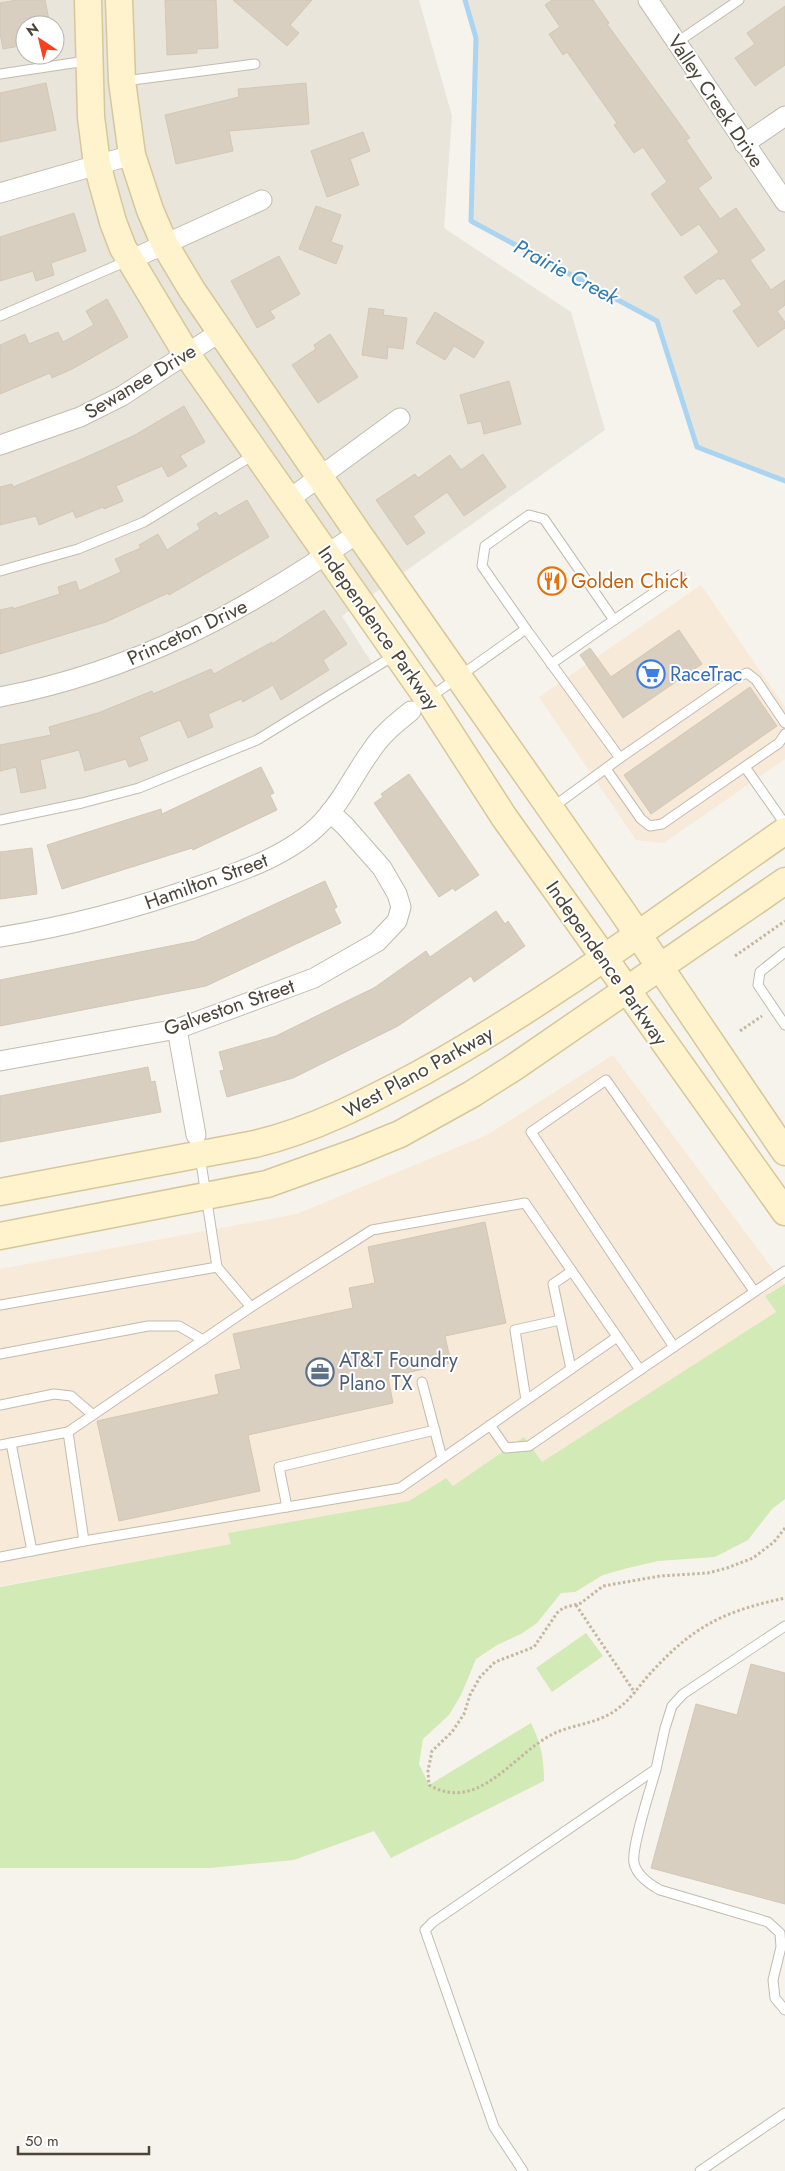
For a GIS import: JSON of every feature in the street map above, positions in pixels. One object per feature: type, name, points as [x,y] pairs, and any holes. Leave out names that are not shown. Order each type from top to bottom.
[{"type":"main road","name":"Independence Parkway","points":[[88,0],[91,117],[97,164],[122,248],[186,354],[397,654],[420,705],[504,817],[785,1212]]},
{"type":"main road","name":"Independence Parkway","points":[[119,0],[122,82],[132,155],[150,210],[165,245],[220,332],[457,678],[551,808],[779,1140]]},
{"type":"main road","name":"West Plano Parkway","points":[[0,1192],[198,1145],[286,1137],[344,1113],[478,1042],[638,934],[785,831]]},
{"type":"main road","name":"West Plano Parkway","points":[[0,1236],[267,1184],[400,1134],[472,1094],[660,968],[785,881]]},
{"type":"street","name":"Valley Creek Drive","points":[[648,0],[785,202]]},
{"type":"street","points":[[744,144],[785,116]]},
{"type":"street","points":[[0,193],[132,155]]},
{"type":"street","points":[[130,260],[262,200]]},
{"type":"street","name":"Sewanee Drive","points":[[0,445],[80,417],[122,396],[220,332]]},
{"type":"street","points":[[288,500],[400,418]]},
{"type":"street","name":"Princeton Drive","points":[[0,697],[44,689],[135,659],[166,646],[208,626],[265,594],[358,533]]},
{"type":"street","name":"Hamilton Street","points":[[0,937],[87,921],[169,897],[233,874],[286,849],[309,834],[330,812],[372,749],[396,723],[420,705]]},
{"type":"street","name":"Galveston Street","points":[[0,1060],[177,1029],[314,978],[377,942],[397,921],[401,907],[397,894],[382,868],[330,812]]},
{"type":"street","points":[[177,1029],[198,1145]]},
{"type":"lane","points":[[676,43],[739,0]]},
{"type":"lane","points":[[0,74],[89,61]]},
{"type":"lane","points":[[122,82],[255,64]]},
{"type":"lane","points":[[0,316],[130,260]]},
{"type":"lane","points":[[0,570],[78,549],[144,522],[256,454]]},
{"type":"lane","points":[[614,620],[544,519],[529,515],[486,546],[482,566],[620,758]]},
{"type":"lane","points":[[551,664],[680,575]]},
{"type":"lane","points":[[420,705],[526,629]]},
{"type":"lane","points":[[0,820],[82,804],[139,788],[257,740],[397,654]]},
{"type":"lane","points":[[551,808],[737,677],[747,673],[756,680],[785,723]]},
{"type":"lane","points":[[606,769],[641,819],[650,826],[662,824],[779,743],[785,734]]},
{"type":"lane","points":[[745,767],[785,824]]},
{"type":"lane","points":[[785,952],[760,972],[758,985],[785,1025]]},
{"type":"lane","points":[[674,1347],[531,1132],[584,1095],[606,1080],[754,1292]]},
{"type":"lane","points":[[198,1145],[217,1267],[251,1307]]},
{"type":"lane","points":[[0,1445],[68,1432],[251,1307],[372,1230],[525,1203],[640,1370]]},
{"type":"lane","points":[[0,1305],[217,1267]]},
{"type":"lane","points":[[571,1369],[553,1284],[572,1271]]},
{"type":"lane","points":[[490,1426],[506,1448],[529,1446],[785,1271]]},
{"type":"lane","points":[[526,1400],[515,1330],[560,1320]]},
{"type":"lane","points":[[0,1354],[148,1326],[179,1326],[203,1340]]},
{"type":"lane","points":[[0,1558],[84,1541],[400,1488],[617,1337]]},
{"type":"lane","points":[[422,1382],[442,1458]]},
{"type":"lane","points":[[0,1405],[54,1394],[71,1396],[93,1415]]},
{"type":"lane","points":[[287,1507],[279,1467],[435,1430]]},
{"type":"lane","points":[[68,1432],[84,1541]]},
{"type":"lane","points":[[11,1443],[32,1551]]},
{"type":"lane","points":[[785,1626],[683,1694],[672,1706],[635,1846],[634,1862],[638,1873],[650,1885],[660,1890],[768,1922],[780,1933],[782,1947],[773,1980],[775,1998],[785,2010]]},
{"type":"lane","points":[[523,2171],[494,2127],[440,1977],[426,1930],[433,1922],[656,1769]]},
{"type":"lane","points":[[700,2171],[785,2113]]},
{"type":"path","points":[[735,956],[785,921]]},
{"type":"path","points":[[740,1031],[762,1016]]},
{"type":"path","points":[[785,1528],[774,1542],[753,1558],[726,1568],[708,1573],[660,1576],[603,1586],[589,1598],[557,1612],[534,1647],[496,1662],[480,1677],[470,1695],[464,1714],[452,1732],[432,1751],[428,1771],[429,1785],[439,1791],[452,1793],[477,1788],[501,1775],[540,1741],[555,1733],[600,1718],[616,1710],[635,1693],[669,1653],[707,1625],[737,1611],[785,1598]]},
{"type":"path","points":[[576,1605],[635,1693]]},
{"type":"shaded area","points":[[0,0],[419,0],[452,116],[444,228],[571,312],[605,430],[342,616],[375,668],[366,675],[368,678],[311,713],[257,741],[171,776],[0,822]]},
{"type":"shaded area","points":[[465,0],[785,0],[785,482],[697,447],[657,321],[471,221],[476,38]]},
{"type":"shaded area","points":[[701,585],[785,707],[785,759],[664,843],[636,840],[539,697]]},
{"type":"shaded area","points":[[613,1055],[784,1284],[765,1296],[776,1312],[542,1463],[524,1437],[453,1486],[446,1478],[409,1501],[228,1533],[232,1544],[0,1586],[0,1269],[297,1214],[487,1135]]},
{"type":"green space","points":[[785,1284],[785,1499],[772,1509],[748,1540],[715,1557],[658,1561],[628,1568],[603,1575],[575,1592],[561,1593],[537,1623],[476,1659],[461,1695],[449,1715],[423,1739],[419,1764],[429,1785],[531,1723],[541,1751],[544,1781],[391,1858],[374,1831],[294,1860],[210,1868],[0,1868],[0,1587],[231,1544],[228,1533],[409,1501],[446,1478],[453,1486],[524,1437],[542,1462],[776,1312],[765,1296]]},
{"type":"green space","points":[[586,1633],[603,1656],[552,1692],[536,1668]]},
{"type":"building","points":[[17,0],[45,0],[48,15],[15,15],[15,47],[3,49],[0,33],[0,3]]},
{"type":"building","points":[[165,0],[216,0],[218,48],[197,49],[197,53],[167,55]]},
{"type":"building","points":[[233,0],[312,0],[290,25],[299,33],[287,46]]},
{"type":"building","points":[[552,0],[593,0],[609,23],[607,24],[690,138],[686,140],[712,178],[698,188],[720,219],[736,208],[765,250],[750,260],[771,290],[785,280],[785,305],[777,311],[785,322],[785,328],[758,347],[733,311],[742,305],[724,278],[720,280],[719,278],[696,294],[684,277],[719,252],[699,224],[681,236],[651,194],[667,182],[643,147],[634,153],[614,125],[617,123],[567,52],[563,55],[549,34],[560,27],[545,5]]},
{"type":"building","points":[[785,6],[785,65],[755,86],[735,58],[755,44],[747,33]]},
{"type":"building","points":[[46,83],[56,130],[0,142],[0,93]]},
{"type":"building","points":[[306,83],[309,124],[229,131],[233,151],[176,164],[165,115],[239,97],[238,89]]},
{"type":"building","points":[[363,132],[370,151],[350,159],[359,185],[327,197],[311,151]]},
{"type":"building","points":[[316,206],[341,215],[331,242],[343,246],[336,264],[299,249]]},
{"type":"building","points":[[74,213],[86,251],[51,263],[54,275],[36,281],[33,271],[0,281],[0,237]]},
{"type":"building","points":[[279,256],[300,294],[270,311],[275,318],[257,328],[231,281]]},
{"type":"building","points":[[107,299],[128,337],[74,368],[52,378],[50,373],[0,394],[0,345],[25,334],[29,344],[58,332],[63,342],[94,325],[86,311]]},
{"type":"building","points":[[369,308],[384,310],[383,315],[407,318],[403,349],[388,347],[387,359],[362,355]]},
{"type":"building","points":[[435,312],[484,342],[474,358],[454,346],[445,360],[416,343]]},
{"type":"building","points":[[330,334],[358,377],[318,403],[292,365],[316,349],[314,345]]},
{"type":"building","points":[[509,381],[521,424],[484,434],[481,421],[468,424],[460,395]]},
{"type":"building","points":[[184,406],[205,442],[180,456],[187,466],[168,477],[162,466],[116,486],[123,501],[76,518],[73,511],[39,525],[36,516],[0,525],[0,487],[12,484],[13,487],[82,459],[135,435]]},
{"type":"building","points":[[483,454],[506,487],[464,516],[447,492],[413,516],[425,533],[407,545],[376,500],[415,474],[418,478],[450,455],[461,470]]},
{"type":"building","points":[[247,500],[269,537],[169,595],[168,593],[106,622],[0,654],[0,610],[13,607],[13,609],[60,594],[58,587],[76,581],[79,591],[121,572],[115,559],[141,548],[139,545],[158,534],[167,550],[200,529],[197,524],[216,512],[219,516]]},
{"type":"building","points":[[324,610],[347,644],[323,660],[329,670],[281,700],[273,685],[243,702],[241,699],[208,714],[213,727],[188,738],[180,720],[139,737],[148,760],[129,767],[126,759],[85,771],[79,750],[40,760],[46,788],[21,793],[16,767],[0,771],[0,745],[51,735],[49,727],[98,713],[152,691],[153,694],[211,669],[214,674],[272,642],[272,644]]},
{"type":"building","points":[[679,630],[702,664],[623,718],[580,655],[590,648],[611,677]]},
{"type":"building","name":"RaceTrac","points":[[750,687],[777,726],[651,814],[624,775]]},
{"type":"building","points":[[261,767],[274,793],[270,795],[277,810],[193,850],[192,848],[62,889],[47,845],[161,809],[162,814]]},
{"type":"building","points":[[409,774],[479,875],[455,891],[453,888],[439,897],[374,803],[383,797],[381,794]]},
{"type":"building","points":[[32,848],[37,894],[0,899],[0,852]]},
{"type":"building","points":[[325,881],[337,907],[334,909],[341,923],[206,986],[0,1026],[0,980],[195,941]]},
{"type":"building","points":[[496,911],[505,924],[508,921],[525,946],[474,982],[471,976],[398,1026],[293,1078],[227,1097],[220,1071],[224,1070],[219,1052],[276,1036],[374,988],[426,951],[430,957]]},
{"type":"building","points":[[148,1067],[151,1082],[155,1081],[161,1112],[0,1142],[0,1096]]},
{"type":"building","name":"AT&T Foundry Plano TX","points":[[485,1222],[506,1323],[445,1336],[451,1363],[388,1377],[393,1403],[248,1435],[260,1491],[119,1521],[97,1421],[219,1394],[215,1375],[241,1369],[233,1334],[353,1308],[349,1288],[375,1283],[368,1247]]},
{"type":"building","points":[[751,1664],[785,1673],[785,1904],[651,1868],[696,1704],[737,1715]]},
{"type":"waterway","name":"Prairie Creek","points":[[465,0],[476,38],[471,221],[657,321],[697,447],[785,481]]},
{"type":"place","name":"Golden Chick","points":[[552,581]]},
{"type":"place","name":"RaceTrac","points":[[651,674]]},
{"type":"place","name":"AT&T Foundry Plano TX","points":[[320,1372]]}]
